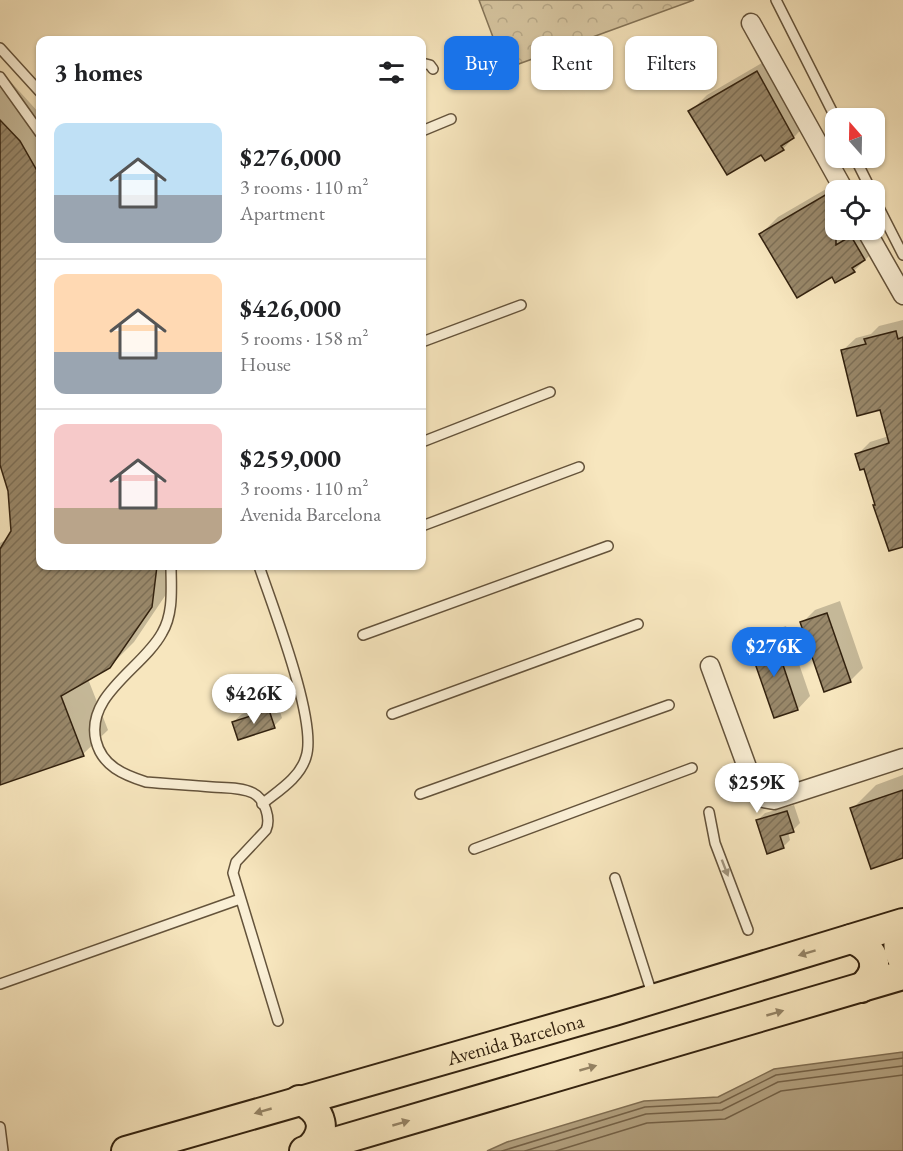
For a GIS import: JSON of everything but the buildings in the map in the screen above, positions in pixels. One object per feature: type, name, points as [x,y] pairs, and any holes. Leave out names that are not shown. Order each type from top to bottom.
[{"type":"main road","name":"Avenida Barcelona","points":[[126,1151],[654,999],[851,939],[903,926]]},
{"type":"main road","points":[[903,926],[898,946],[903,960]]},
{"type":"main road","points":[[851,939],[862,943],[871,952],[874,963],[869,982],[861,988]]},
{"type":"main road","points":[[306,1150],[903,975]]},
{"type":"main road","points":[[340,1090],[333,1098],[329,1109],[331,1120],[344,1134],[354,1136]]},
{"type":"main road","points":[[299,1100],[317,1112],[321,1123],[316,1143],[306,1150]]},
{"type":"street","points":[[751,23],[838,180]]},
{"type":"street","points":[[872,240],[903,296]]},
{"type":"street","points":[[710,666],[755,789],[763,798],[774,800],[903,758]]},
{"type":"lane","points":[[776,0],[830,108]]},
{"type":"lane","points":[[0,48],[36,88]]},
{"type":"lane","points":[[426,64],[433,69]]},
{"type":"lane","points":[[0,77],[36,127]]},
{"type":"lane","points":[[426,129],[452,119]]},
{"type":"lane","points":[[885,220],[903,255]]},
{"type":"lane","points":[[426,341],[521,305]]},
{"type":"lane","points":[[426,440],[550,392]]},
{"type":"lane","points":[[426,524],[579,467]]},
{"type":"lane","points":[[363,635],[608,546]]},
{"type":"lane","points":[[171,570],[168,620],[162,633],[108,694],[94,723],[94,734],[103,759],[114,768],[135,778],[146,782],[238,789],[259,798],[268,820],[266,831],[241,856],[234,867],[234,880],[278,1021]]},
{"type":"lane","points":[[260,570],[300,694],[308,735],[306,758],[301,768],[291,780],[262,804]]},
{"type":"lane","points":[[392,714],[638,624]]},
{"type":"lane","points":[[420,794],[669,705]]},
{"type":"lane","points":[[474,849],[692,768]]},
{"type":"lane","points":[[709,812],[715,843],[748,930]]},
{"type":"lane","points":[[615,878],[654,999]]},
{"type":"lane","points":[[0,984],[240,899]]},
{"type":"lane","points":[[0,1127],[3,1151]]},
{"type":"green space","points":[[479,0],[694,0],[595,36],[531,36],[531,60],[519,64],[519,36],[493,36]]},
{"type":"water","points":[[903,1052],[903,1151],[487,1151],[507,1142],[644,1101],[718,1097],[774,1069]]}]
